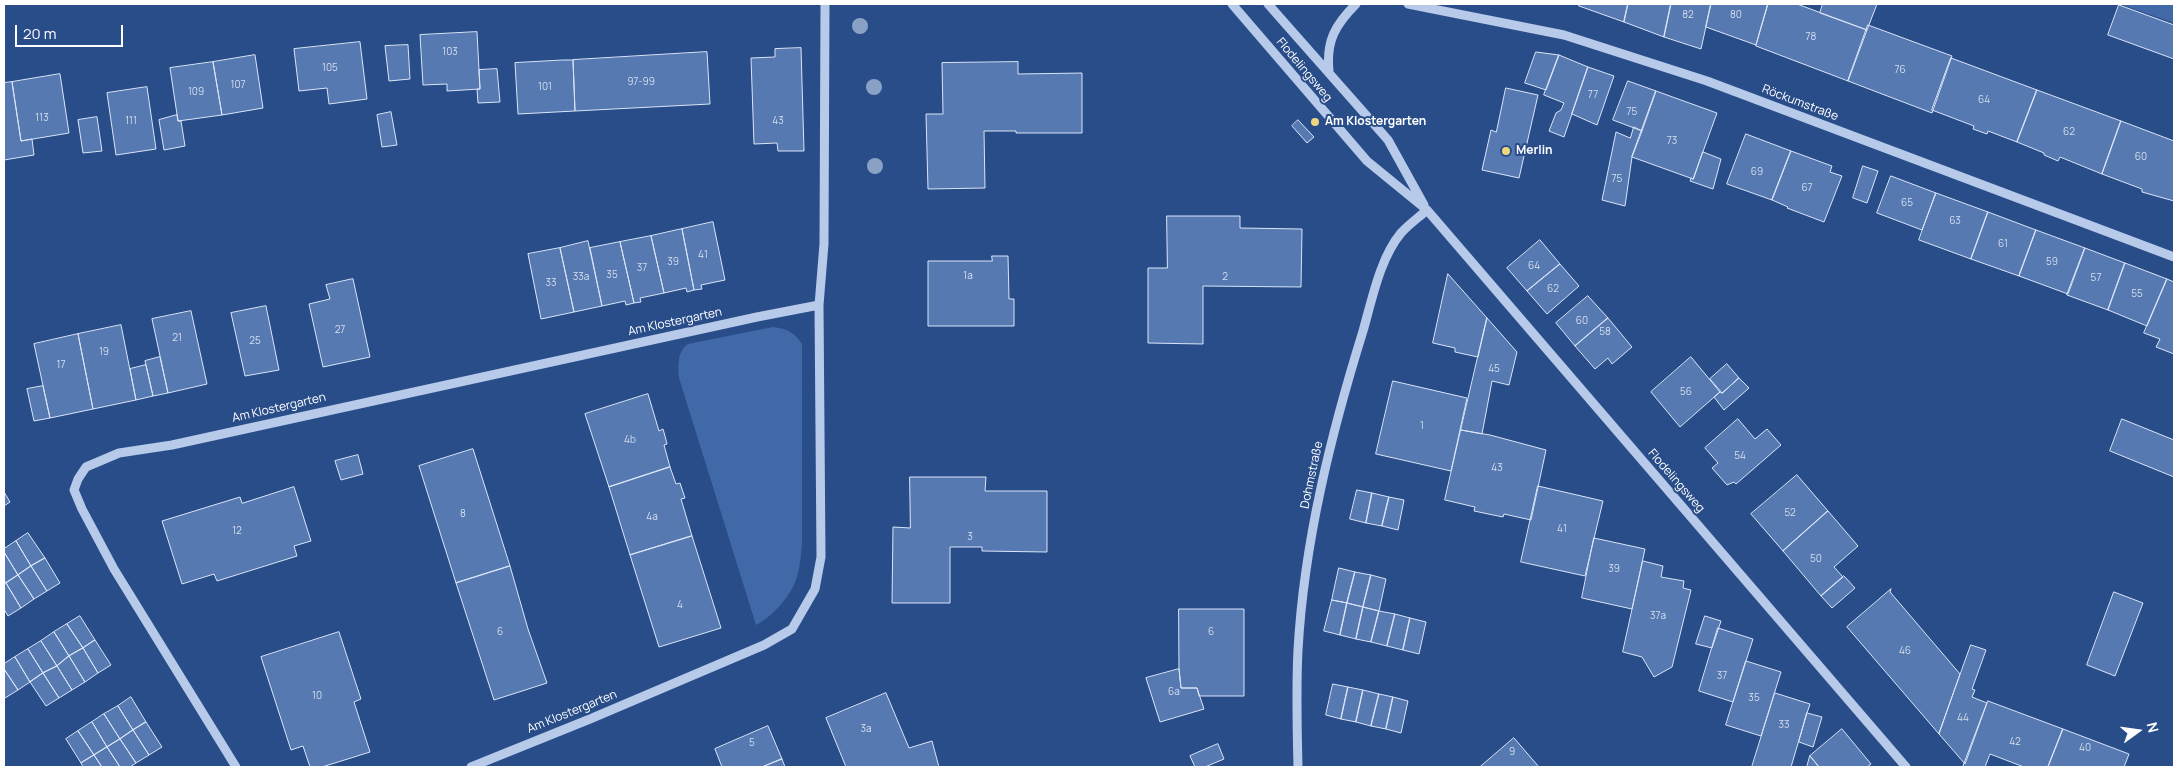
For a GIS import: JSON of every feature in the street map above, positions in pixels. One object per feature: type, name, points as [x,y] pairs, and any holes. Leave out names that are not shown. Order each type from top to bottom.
[{"type":"street","name":"Am Klostergarten","points":[[471,767],[764,645],[792,629],[815,589],[821,557],[819,305],[824,244],[825,4]]},
{"type":"street","name":"Flodelingsweg","points":[[1232,4],[1367,161],[1427,210],[1906,767]]},
{"type":"street","name":"Flodelingsweg","points":[[1268,4],[1388,140],[1427,210]]},
{"type":"street","points":[[1329,72],[1327,52],[1334,33],[1344,16],[1356,4]]},
{"type":"street","name":"Röckumstraße","points":[[1408,4],[1564,34],[1707,81],[2174,257]]},
{"type":"street","name":"Dohmstraße","points":[[1298,767],[1298,650],[1302,599],[1330,450],[1352,366],[1383,267],[1401,233],[1427,210]]},
{"type":"street","name":"Am Klostergarten","points":[[236,767],[114,569],[82,508],[74,490],[78,479],[86,467],[119,453],[172,445],[318,411],[819,305]]},
{"type":"shaded area","points":[[2120,4],[2174,4],[2174,23]]},
{"type":"shaded area","points":[[773,327],[790,332],[802,344],[802,545],[798,573],[786,598],[775,611],[756,625],[679,378],[679,364],[680,355],[688,344]]},
{"type":"building","points":[[1579,4],[1628,4],[1624,22],[1579,6]]},
{"type":"building","points":[[1628,4],[1671,4],[1664,37],[1624,22]]},
{"type":"building","points":[[1671,4],[1711,4],[1701,49],[1664,37]]},
{"type":"building","points":[[1711,4],[1768,4],[1756,45],[1706,27]]},
{"type":"building","points":[[1768,4],[1797,4],[1867,30],[1848,81],[1756,46]]},
{"type":"building","points":[[1823,4],[1877,4],[1867,30],[1820,13]]},
{"type":"building","points":[[2119,5],[2174,25],[2174,59],[2108,35]]},
{"type":"building","points":[[1868,25],[1952,56],[1932,113],[1848,81]]},
{"type":"building","points":[[477,32],[480,89],[447,91],[447,84],[423,85],[420,35]]},
{"type":"building","points":[[360,42],[367,99],[329,104],[327,88],[299,91],[294,49]]},
{"type":"building","points":[[408,45],[410,79],[389,81],[385,46]]},
{"type":"building","points":[[801,48],[804,151],[778,151],[777,143],[754,144],[751,58],[775,57],[775,49]]},
{"type":"building","points":[[707,52],[710,104],[575,111],[573,60]]},
{"type":"building","points":[[1536,52],[1559,55],[1546,90],[1525,83]]},
{"type":"building","points":[[255,55],[263,108],[222,115],[213,62]]},
{"type":"building","points":[[1559,55],[1588,67],[1564,137],[1549,131],[1556,113],[1561,110],[1564,103],[1544,95]]},
{"type":"building","points":[[1951,58],[2037,90],[2017,142],[1988,131],[1987,134],[1973,129],[1974,126],[1932,110]]},
{"type":"building","points":[[573,60],[575,111],[518,114],[515,63]]},
{"type":"building","points":[[213,62],[222,115],[178,121],[170,68]]},
{"type":"building","points":[[1018,62],[1018,74],[1082,73],[1082,133],[984,131],[985,188],[928,189],[926,114],[943,114],[942,63]]},
{"type":"building","points":[[1588,67],[1614,76],[1597,125],[1572,114]]},
{"type":"building","points":[[497,69],[500,102],[478,103],[477,89],[480,89],[479,70]]},
{"type":"building","points":[[60,74],[69,133],[21,141],[12,82]]},
{"type":"building","points":[[1628,81],[1656,91],[1642,131],[1613,120]]},
{"type":"building","points":[[12,82],[21,141],[32,139],[34,155],[4,160],[4,83]]},
{"type":"building","points":[[147,87],[156,149],[116,155],[107,93]]},
{"type":"building","name":"Merlin","points":[[1506,88],[1538,95],[1519,178],[1482,170],[1491,130],[1496,132]]},
{"type":"building","points":[[2037,90],[2121,121],[2102,174],[2060,157],[2058,161],[2017,142]]},
{"type":"building","points":[[1656,91],[1717,113],[1693,179],[1632,157]]},
{"type":"building","points":[[391,112],[397,145],[382,147],[377,115]]},
{"type":"building","points":[[177,115],[178,121],[181,121],[185,146],[164,150],[159,120]]},
{"type":"building","points":[[97,117],[102,151],[83,153],[78,120]]},
{"type":"building","points":[[1298,120],[1314,137],[1307,143],[1292,126]]},
{"type":"building","points":[[2121,121],[2174,141],[2174,201],[2142,192],[2142,189],[2102,174]]},
{"type":"building","points":[[1634,127],[1642,131],[1632,157],[1625,206],[1602,200],[1616,132],[1630,138]]},
{"type":"building","points":[[1746,134],[1791,151],[1772,200],[1727,184]]},
{"type":"building","points":[[1791,151],[1832,166],[1830,172],[1842,176],[1824,222],[1787,208],[1772,200]]},
{"type":"building","points":[[1703,152],[1721,159],[1713,189],[1690,181],[1691,178],[1693,179]]},
{"type":"building","points":[[1863,166],[1878,171],[1867,203],[1853,198]]},
{"type":"building","points":[[1891,176],[1936,193],[1922,230],[1877,213]]},
{"type":"building","points":[[1936,193],[1988,212],[1971,259],[1919,240]]},
{"type":"building","points":[[1988,212],[2036,230],[2019,276],[1971,259]]},
{"type":"building","points":[[1167,216],[1240,216],[1240,228],[1302,229],[1301,287],[1203,286],[1203,344],[1148,343],[1148,268],[1167,268]]},
{"type":"building","points":[[713,222],[725,280],[701,285],[702,289],[694,290],[682,229]]},
{"type":"building","points":[[682,229],[694,290],[687,292],[686,288],[664,293],[651,236]]},
{"type":"building","points":[[2036,230],[2085,248],[2068,294],[2019,276]]},
{"type":"building","points":[[651,236],[664,293],[640,298],[641,302],[634,303],[620,242]]},
{"type":"building","points":[[1540,240],[1560,264],[1527,291],[1507,268]]},
{"type":"building","points":[[588,241],[602,306],[574,312],[560,248]]},
{"type":"building","points":[[620,242],[634,303],[626,305],[625,301],[602,306],[590,248]]},
{"type":"building","points":[[560,248],[574,312],[541,319],[528,254]]},
{"type":"building","points":[[2085,248],[2125,263],[2108,310],[2067,295]]},
{"type":"building","points":[[992,256],[1008,256],[1009,299],[1014,299],[1014,326],[928,326],[928,261],[992,261]]},
{"type":"building","points":[[2125,263],[2167,279],[2147,326],[2108,310]]},
{"type":"building","points":[[1560,264],[1579,286],[1547,314],[1527,291]]},
{"type":"building","points":[[1448,274],[1487,318],[1478,357],[1455,352],[1455,348],[1433,343]]},
{"type":"building","points":[[353,279],[370,357],[323,367],[309,304],[330,299],[326,285]]},
{"type":"building","points":[[2167,279],[2174,282],[2174,354],[2156,347],[2160,339],[2144,333]]},
{"type":"building","points":[[1588,296],[1608,318],[1575,346],[1556,323]]},
{"type":"building","points":[[266,306],[279,370],[245,376],[231,313]]},
{"type":"building","points":[[191,311],[207,384],[168,393],[152,319]]},
{"type":"building","points":[[1487,318],[1517,352],[1509,385],[1492,381],[1482,434],[1461,430]]},
{"type":"building","points":[[1608,318],[1632,347],[1612,364],[1608,358],[1595,369],[1575,346]]},
{"type":"building","points":[[121,325],[136,400],[93,409],[78,334]]},
{"type":"building","points":[[78,334],[93,409],[50,418],[34,344]]},
{"type":"building","points":[[160,357],[168,393],[153,396],[145,361]]},
{"type":"building","points":[[1691,357],[1720,392],[1680,427],[1651,392]]},
{"type":"building","points":[[1727,364],[1739,378],[1722,393],[1710,379]]},
{"type":"building","points":[[146,365],[153,396],[136,400],[130,369]]},
{"type":"building","points":[[1739,378],[1749,388],[1724,410],[1714,397],[1720,392],[1722,393]]},
{"type":"building","points":[[1393,381],[1467,398],[1451,471],[1376,454]]},
{"type":"building","points":[[43,386],[50,418],[34,421],[27,389]]},
{"type":"building","points":[[648,394],[659,431],[663,429],[667,444],[664,445],[670,467],[609,487],[585,414]]},
{"type":"building","points":[[1738,419],[1755,439],[1767,429],[1781,445],[1736,484],[1734,482],[1727,485],[1712,468],[1718,463],[1705,448]]},
{"type":"building","points":[[2122,419],[2174,440],[2174,477],[2110,451]]},
{"type":"building","points":[[1461,430],[1490,435],[1546,450],[1531,520],[1504,514],[1503,517],[1474,511],[1475,507],[1445,500]]},
{"type":"building","points":[[473,449],[510,566],[456,583],[419,466]]},
{"type":"building","points":[[358,455],[363,474],[341,480],[335,461]]},
{"type":"building","points":[[670,467],[676,484],[680,483],[685,498],[681,499],[692,536],[630,555],[609,487]]},
{"type":"building","points":[[1797,475],[1828,511],[1783,551],[1751,514]]},
{"type":"building","points":[[910,477],[986,477],[985,491],[1047,491],[1047,552],[982,551],[982,547],[950,547],[950,603],[892,603],[893,527],[910,528]]},
{"type":"building","points":[[1538,486],[1603,501],[1585,576],[1521,562]]},
{"type":"building","points":[[294,487],[311,541],[294,546],[297,556],[217,581],[214,574],[182,584],[162,521],[240,497],[242,503]]},
{"type":"building","points":[[1357,490],[1372,493],[1366,523],[1350,519]]},
{"type":"building","points":[[4,492],[10,502],[4,506]]},
{"type":"building","points":[[1372,493],[1389,497],[1382,526],[1366,523]]},
{"type":"building","points":[[1389,497],[1404,500],[1398,530],[1382,526]]},
{"type":"building","points":[[1828,511],[1858,546],[1834,567],[1843,577],[1821,596],[1783,551]]},
{"type":"building","points":[[28,533],[45,558],[31,566],[16,541]]},
{"type":"building","points":[[692,536],[721,628],[659,647],[630,555]]},
{"type":"building","points":[[1594,538],[1645,549],[1632,609],[1582,598]]},
{"type":"building","points":[[16,541],[31,566],[18,575],[4,552],[4,549]]},
{"type":"building","points":[[4,552],[18,575],[6,583],[4,580]]},
{"type":"building","points":[[45,558],[60,583],[47,591],[31,566]]},
{"type":"building","points":[[1643,561],[1663,566],[1661,577],[1684,581],[1683,588],[1691,590],[1672,667],[1654,677],[1642,657],[1623,652]]},
{"type":"building","points":[[31,566],[47,591],[34,599],[18,575]]},
{"type":"building","points":[[510,566],[528,629],[547,683],[494,700],[456,583]]},
{"type":"building","points":[[1339,568],[1355,572],[1347,603],[1332,600]]},
{"type":"building","points":[[1355,572],[1371,575],[1363,607],[1347,603]]},
{"type":"building","points":[[18,575],[34,599],[21,608],[6,583]]},
{"type":"building","points":[[1371,575],[1386,579],[1379,611],[1363,607]]},
{"type":"building","points":[[1844,576],[1855,588],[1832,608],[1821,596]]},
{"type":"building","points":[[6,583],[21,608],[8,616],[4,609],[4,584]]},
{"type":"building","points":[[1891,589],[1890,592],[1960,674],[1939,734],[1847,627]]},
{"type":"building","points":[[2114,592],[2143,603],[2115,676],[2087,665]]},
{"type":"building","points":[[1332,600],[1347,603],[1340,635],[1324,631]]},
{"type":"building","points":[[1347,603],[1363,607],[1356,639],[1340,635]]},
{"type":"building","points":[[1363,607],[1379,611],[1371,642],[1356,639]]},
{"type":"building","points":[[1179,609],[1244,609],[1244,696],[1199,696],[1197,688],[1181,688],[1179,669]]},
{"type":"building","points":[[1379,611],[1395,614],[1387,646],[1371,642]]},
{"type":"building","points":[[1395,614],[1410,618],[1403,650],[1387,646]]},
{"type":"building","points":[[80,616],[95,640],[83,648],[67,624]]},
{"type":"building","points":[[1705,616],[1721,621],[1712,648],[1696,644]]},
{"type":"building","points":[[1410,618],[1426,622],[1419,654],[1403,650]]},
{"type":"building","points":[[67,624],[83,648],[69,656],[54,632]]},
{"type":"building","points":[[1718,628],[1753,639],[1733,702],[1699,691]]},
{"type":"building","points":[[54,632],[69,656],[57,666],[41,641]]},
{"type":"building","points":[[339,632],[361,699],[354,702],[370,752],[322,767],[310,767],[303,746],[291,750],[261,657]]},
{"type":"building","points":[[95,640],[111,665],[98,673],[83,648]]},
{"type":"building","points":[[41,641],[57,666],[43,673],[28,649]]},
{"type":"building","points":[[1971,645],[1986,650],[1972,689],[1975,690],[1972,697],[1987,703],[1965,764],[1939,734]]},
{"type":"building","points":[[83,648],[98,673],[85,682],[69,656]]},
{"type":"building","points":[[28,649],[43,673],[30,682],[15,657]]},
{"type":"building","points":[[69,656],[85,682],[72,690],[57,666]]},
{"type":"building","points":[[15,657],[30,682],[18,690],[4,669],[4,664]]},
{"type":"building","points":[[1746,661],[1781,672],[1761,736],[1726,725]]},
{"type":"building","points":[[57,666],[72,690],[59,698],[43,673]]},
{"type":"building","points":[[4,669],[18,690],[5,698],[4,697]]},
{"type":"building","points":[[1179,669],[1181,688],[1197,688],[1204,709],[1160,722],[1146,678]]},
{"type":"building","points":[[43,673],[59,698],[46,706],[30,682]]},
{"type":"building","points":[[1333,684],[1348,687],[1341,719],[1326,715]]},
{"type":"building","points":[[1348,687],[1363,690],[1356,722],[1341,719]]},
{"type":"building","points":[[1363,690],[1379,694],[1371,726],[1356,722]]},
{"type":"building","points":[[886,693],[909,748],[932,741],[939,767],[846,767],[826,718]]},
{"type":"building","points":[[1775,693],[1810,704],[1791,767],[1752,767]]},
{"type":"building","points":[[1379,694],[1393,697],[1386,729],[1371,726]]},
{"type":"building","points":[[131,697],[146,722],[133,730],[118,706]]},
{"type":"building","points":[[1393,697],[1408,701],[1401,733],[1386,729]]},
{"type":"building","points":[[1988,701],[2063,729],[2048,767],[2024,767],[1990,754],[1985,767],[1963,767]]},
{"type":"building","points":[[118,706],[133,730],[120,739],[104,714]]},
{"type":"building","points":[[1807,713],[1822,717],[1813,747],[1799,742]]},
{"type":"building","points":[[104,714],[120,739],[107,747],[92,722]]},
{"type":"building","points":[[92,722],[107,747],[94,755],[78,731]]},
{"type":"building","points":[[146,722],[162,747],[149,755],[133,730]]},
{"type":"building","points":[[768,726],[782,759],[762,767],[722,767],[715,749]]},
{"type":"building","points":[[1842,729],[1871,764],[1867,767],[1819,767],[1810,756]]},
{"type":"building","points":[[2063,729],[2129,754],[2124,767],[2048,767]]},
{"type":"building","points":[[133,730],[149,755],[136,763],[120,739]]},
{"type":"building","points":[[78,731],[94,755],[81,763],[66,739]]},
{"type":"building","points":[[1514,738],[1539,767],[1480,767]]},
{"type":"building","points":[[120,739],[136,763],[130,767],[120,767],[107,747]]},
{"type":"building","points":[[1218,744],[1224,759],[1205,767],[1195,767],[1190,756]]},
{"type":"building","points":[[107,747],[120,767],[102,767],[94,755]]},
{"type":"building","points":[[94,755],[102,767],[83,767],[81,763]]},
{"type":"building","points":[[1810,756],[1819,767],[1807,767]]},
{"type":"building","points":[[782,759],[785,767],[762,767]]},
{"type":"place","name":"Am Klostergarten","points":[[1315,122]]},
{"type":"place","name":"Merlin","points":[[1506,151]]}]
